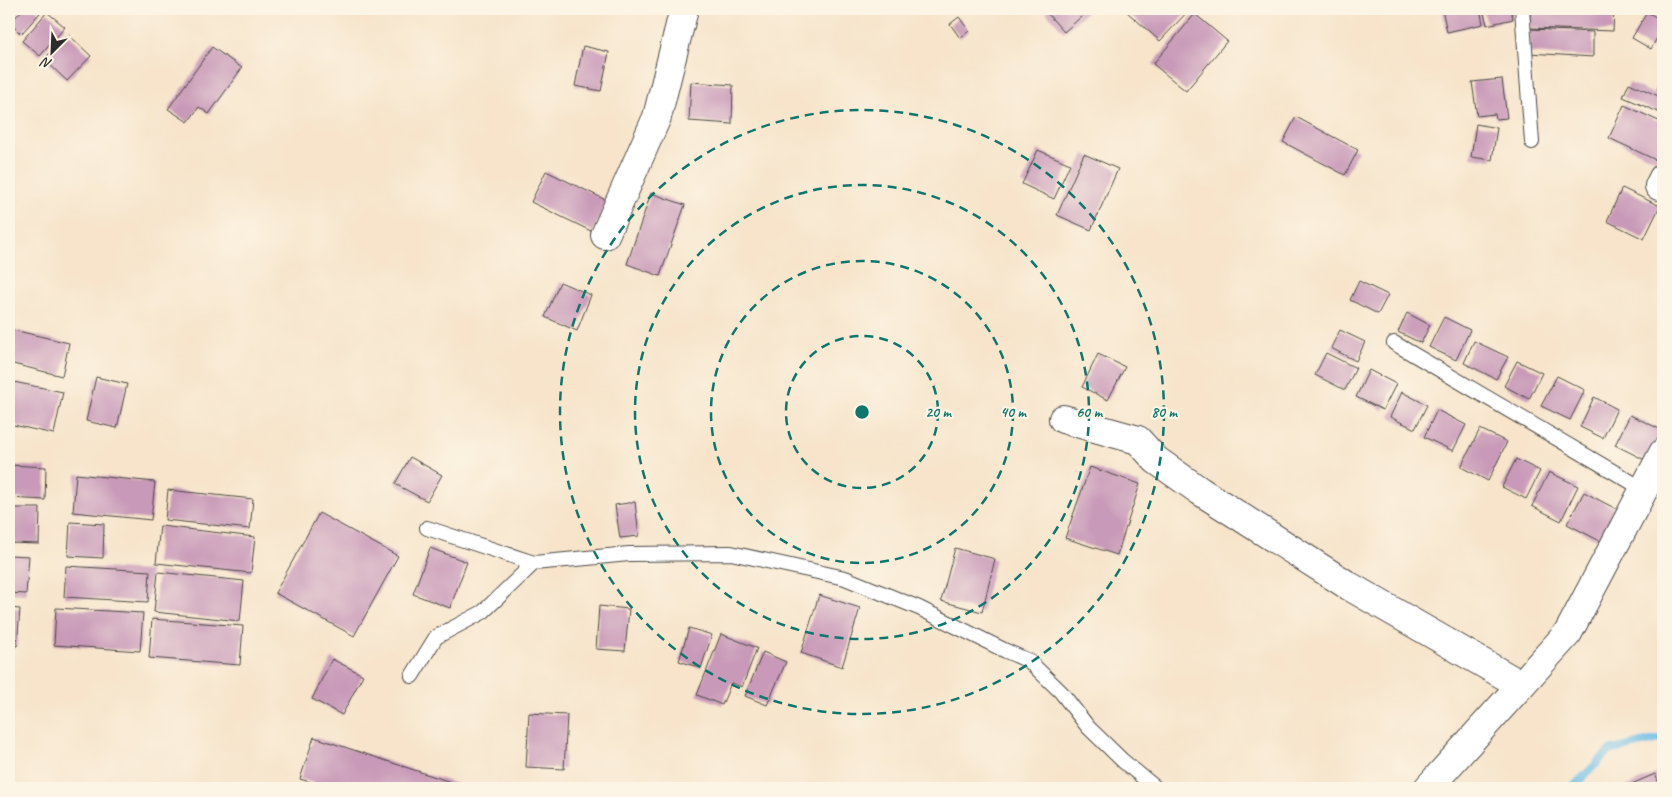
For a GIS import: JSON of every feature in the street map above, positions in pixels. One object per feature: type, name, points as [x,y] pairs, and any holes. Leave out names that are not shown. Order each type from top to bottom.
[{"type":"street","points":[[605,235],[657,118],[684,9]]},
{"type":"street","points":[[1063,419],[1138,440],[1156,460],[1208,497],[1348,586],[1521,685]]},
{"type":"street","points":[[1428,788],[1568,633],[1663,453]]},
{"type":"lane","points":[[1522,9],[1532,142]]},
{"type":"lane","points":[[1394,343],[1643,489]]},
{"type":"lane","points":[[427,528],[534,563],[629,554],[731,553],[845,578],[919,608],[1029,661],[1061,692],[1088,727],[1123,761],[1156,788]]},
{"type":"lane","points":[[412,676],[436,637],[482,612],[534,563]]},
{"type":"building","points":[[23,9],[36,9],[40,13],[21,34],[10,23]]},
{"type":"building","points":[[1050,9],[1090,9],[1064,32],[1046,12]]},
{"type":"building","points":[[1130,9],[1190,9],[1160,41],[1127,12]]},
{"type":"building","points":[[1442,9],[1480,9],[1483,24],[1447,32]]},
{"type":"building","points":[[1483,9],[1511,9],[1513,19],[1487,25]]},
{"type":"building","points":[[1530,9],[1614,9],[1613,31],[1530,28]]},
{"type":"building","points":[[1658,9],[1663,9],[1663,17],[1656,14]]},
{"type":"building","points":[[47,12],[65,27],[40,56],[22,41]]},
{"type":"building","points":[[1647,12],[1663,21],[1663,27],[1651,49],[1632,38]]},
{"type":"building","points":[[1195,14],[1227,41],[1186,91],[1153,64]]},
{"type":"building","points":[[959,17],[969,31],[960,38],[950,24]]},
{"type":"building","points":[[1530,29],[1593,32],[1593,57],[1529,53]]},
{"type":"building","points":[[68,34],[91,56],[67,81],[44,59]]},
{"type":"building","points":[[583,46],[609,52],[601,91],[575,86]]},
{"type":"building","points":[[212,47],[242,68],[209,114],[199,107],[188,122],[168,109]]},
{"type":"building","points":[[1663,77],[1663,92],[1657,89]]},
{"type":"building","points":[[1502,79],[1507,118],[1496,119],[1495,114],[1477,116],[1472,82]]},
{"type":"building","points":[[691,82],[733,85],[732,124],[689,121]]},
{"type":"building","points":[[1629,83],[1663,98],[1663,114],[1623,97]]},
{"type":"building","points":[[1624,105],[1663,123],[1663,148],[1658,161],[1609,138]]},
{"type":"building","points":[[1296,117],[1358,150],[1345,175],[1283,142]]},
{"type":"building","points":[[1476,124],[1497,128],[1492,160],[1471,157]]},
{"type":"building","points":[[1038,150],[1070,164],[1054,199],[1022,184]]},
{"type":"building","points":[[1084,154],[1118,169],[1091,230],[1057,215]]},
{"type":"building","points":[[546,171],[608,201],[593,232],[531,202]]},
{"type":"building","points":[[1622,188],[1660,206],[1644,239],[1607,221]]},
{"type":"building","points":[[651,193],[685,205],[660,276],[627,264]]},
{"type":"building","points":[[1359,281],[1388,295],[1378,314],[1350,300]]},
{"type":"building","points":[[560,282],[591,295],[577,331],[545,317]]},
{"type":"building","points":[[1407,313],[1430,325],[1421,343],[1398,332]]},
{"type":"building","points":[[1444,317],[1470,330],[1456,360],[1429,347]]},
{"type":"building","points":[[9,329],[69,343],[62,376],[9,363]]},
{"type":"building","points":[[1340,330],[1365,342],[1356,361],[1331,348]]},
{"type":"building","points":[[1474,341],[1508,357],[1496,379],[1464,363]]},
{"type":"building","points":[[1326,353],[1356,368],[1345,390],[1315,375]]},
{"type":"building","points":[[1098,354],[1125,367],[1108,400],[1082,387]]},
{"type":"building","points":[[1517,361],[1542,373],[1529,399],[1504,386]]},
{"type":"building","points":[[1369,370],[1396,384],[1383,410],[1356,397]]},
{"type":"building","points":[[1557,376],[1585,390],[1570,420],[1541,406]]},
{"type":"building","points":[[96,377],[127,384],[117,428],[86,421]]},
{"type":"building","points":[[9,381],[63,392],[54,434],[9,424]]},
{"type":"building","points":[[1402,392],[1427,405],[1415,429],[1390,417]]},
{"type":"building","points":[[1594,397],[1617,409],[1603,438],[1580,427]]},
{"type":"building","points":[[1437,410],[1466,425],[1453,451],[1424,437]]},
{"type":"building","points":[[1630,415],[1662,430],[1647,461],[1615,445]]},
{"type":"building","points":[[1480,429],[1507,442],[1488,481],[1461,467]]},
{"type":"building","points":[[410,457],[442,475],[427,501],[395,484]]},
{"type":"building","points":[[1516,459],[1540,471],[1526,499],[1502,487]]},
{"type":"building","points":[[9,465],[46,467],[45,500],[9,498]]},
{"type":"building","points":[[1090,467],[1140,484],[1117,555],[1065,538]]},
{"type":"building","points":[[1549,472],[1578,486],[1561,521],[1532,506]]},
{"type":"building","points":[[76,474],[155,482],[151,520],[73,512]]},
{"type":"building","points":[[168,490],[253,499],[250,529],[165,520]]},
{"type":"building","points":[[1584,492],[1618,510],[1602,542],[1567,524]]},
{"type":"building","points":[[635,502],[639,536],[620,538],[615,505]]},
{"type":"building","points":[[9,508],[40,508],[39,544],[9,543]]},
{"type":"building","points":[[319,513],[398,556],[354,636],[275,593]]},
{"type":"building","points":[[70,522],[104,524],[103,558],[68,556]]},
{"type":"building","points":[[160,526],[255,537],[251,573],[156,563]]},
{"type":"building","points":[[430,548],[467,562],[450,608],[413,594]]},
{"type":"building","points":[[955,548],[995,559],[982,612],[941,601]]},
{"type":"building","points":[[9,555],[29,556],[26,594],[9,593]]},
{"type":"building","points":[[66,566],[150,571],[148,602],[64,597]]},
{"type":"building","points":[[158,572],[244,581],[240,621],[154,612]]},
{"type":"building","points":[[819,595],[860,608],[842,667],[801,653]]},
{"type":"building","points":[[599,606],[629,609],[625,651],[596,649]]},
{"type":"building","points":[[9,608],[20,609],[17,646],[9,646]]},
{"type":"building","points":[[56,608],[143,613],[140,651],[54,645]]},
{"type":"building","points":[[152,619],[243,626],[240,665],[149,658]]},
{"type":"building","points":[[689,628],[712,635],[701,668],[679,661]]},
{"type":"building","points":[[721,634],[757,648],[742,687],[731,683],[722,705],[697,695]]},
{"type":"building","points":[[763,652],[786,662],[767,705],[745,696]]},
{"type":"building","points":[[332,659],[363,675],[342,715],[312,699]]},
{"type":"building","points":[[529,713],[567,715],[564,769],[526,767]]},
{"type":"building","points":[[314,737],[469,788],[330,788],[300,779]]},
{"type":"building","points":[[1655,774],[1661,788],[1622,788]]},
{"type":"waterway","points":[[1572,788],[1609,751],[1663,738]]}]
